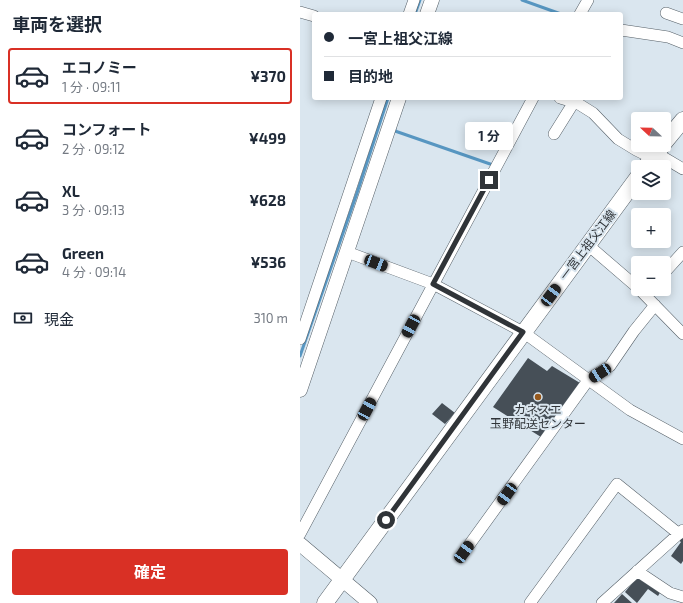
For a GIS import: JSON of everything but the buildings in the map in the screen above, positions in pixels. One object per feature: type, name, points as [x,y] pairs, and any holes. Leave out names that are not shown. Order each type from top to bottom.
[{"type":"main road","points":[[656,153],[683,120]]},
{"type":"main road","name":"一宮上祖父江線","points":[[325,603],[631,187]]},
{"type":"street","points":[[410,12],[414,0]]},
{"type":"street","points":[[428,12],[432,0]]},
{"type":"street","points":[[581,12],[588,0]]},
{"type":"street","points":[[300,12],[312,15]]},
{"type":"street","points":[[666,13],[683,19]]},
{"type":"street","points":[[623,30],[668,37],[683,43]]},
{"type":"street","points":[[300,339],[380,100]]},
{"type":"street","points":[[300,390],[398,100]]},
{"type":"street","points":[[300,534],[532,100]]},
{"type":"street","points":[[567,100],[574,102],[592,113],[618,139],[636,150],[656,153],[683,169]]},
{"type":"street","points":[[554,134],[574,102]]},
{"type":"street","points":[[588,245],[631,280]]},
{"type":"street","points":[[347,252],[433,284],[523,332],[630,410],[683,439]]},
{"type":"street","points":[[671,265],[683,252]]},
{"type":"street","points":[[648,296],[655,306],[683,334]]},
{"type":"street","points":[[464,552],[589,379],[610,366],[634,330],[655,306]]},
{"type":"street","points":[[530,603],[617,484],[681,532],[602,603]]},
{"type":"street","points":[[300,544],[370,603]]},
{"type":"street","points":[[638,571],[670,593],[683,597]]},
{"type":"waterway","points":[[416,12],[420,0]]},
{"type":"waterway","points":[[522,0],[555,12]]},
{"type":"waterway","points":[[300,356],[357,193],[387,100]]},
{"type":"waterway","points":[[395,129],[395,131],[493,165]]},
{"type":"place","name":"カネスエ 玉野配送センター","points":[[538,397]]},
{"type":"route","points":[[386,520],[523,332],[433,284],[489,180]]}]
